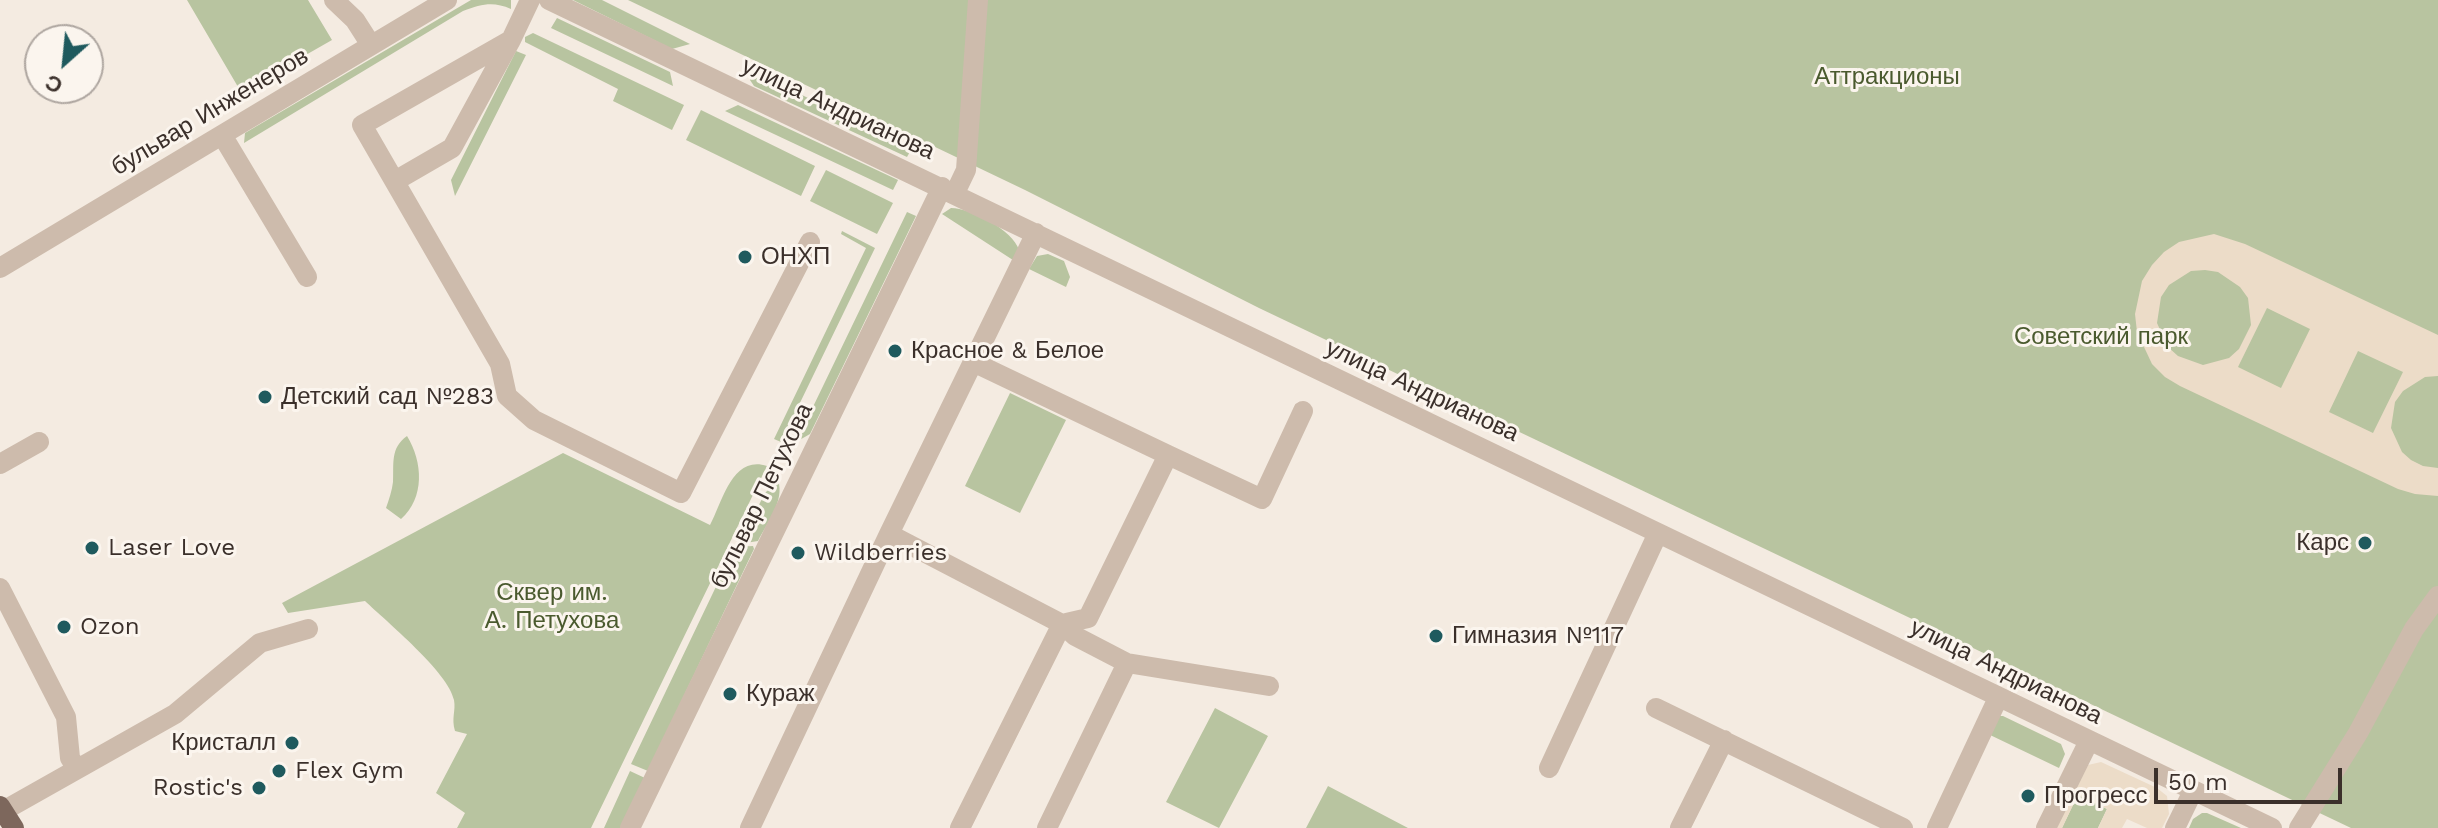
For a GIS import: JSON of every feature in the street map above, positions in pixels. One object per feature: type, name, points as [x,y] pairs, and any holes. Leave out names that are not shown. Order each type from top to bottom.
[{"type":"street","points":[[334,0],[352,10],[371,45]]},
{"type":"street","name":"бульвар Инженеров","points":[[0,268],[447,0]]},
{"type":"street","points":[[395,181],[452,148],[530,0]]},
{"type":"street","name":"улица Андрианова","points":[[549,0],[2272,828]]},
{"type":"street","name":"бульвар Петухова","points":[[630,828],[948,190],[966,170],[978,0]]},
{"type":"street","points":[[511,40],[362,125],[500,364],[507,396],[534,420],[681,493],[810,242]]},
{"type":"street","points":[[222,135],[307,277]]},
{"type":"street","points":[[750,828],[1036,233]]},
{"type":"street","points":[[973,362],[1262,499],[1303,411]]},
{"type":"street","points":[[0,464],[39,442]]},
{"type":"street","points":[[1062,624],[1088,618],[1168,455]]},
{"type":"street","points":[[1549,768],[1658,533]]},
{"type":"street","points":[[889,534],[1062,624],[1075,636],[1127,663],[1269,686]]},
{"type":"street","points":[[0,588],[66,717],[70,758],[77,769]]},
{"type":"street","points":[[2299,828],[2358,733],[2414,629],[2438,596]]},
{"type":"street","points":[[960,828],[1062,624]]},
{"type":"street","points":[[6,815],[77,769],[175,714],[260,643],[308,629]]},
{"type":"street","points":[[1047,828],[1127,663]]},
{"type":"street","points":[[1937,828],[1998,698]]},
{"type":"street","points":[[1656,708],[1903,828]]},
{"type":"street","points":[[1680,828],[1724,740]]},
{"type":"street","points":[[2046,828],[2089,741]]},
{"type":"street","points":[[2175,828],[2193,791]]},
{"type":"green space","points":[[187,0],[308,0],[332,40],[241,92]]},
{"type":"green space","points":[[471,0],[511,0],[511,9],[487,4],[463,11],[244,143],[245,133]]},
{"type":"green space","points":[[573,0],[602,0],[690,44],[672,49]]},
{"type":"green space","name":"Советский парк","points":[[628,0],[2438,0],[2438,828],[2351,828],[1259,308],[1025,190]]},
{"type":"green space","points":[[557,18],[670,72],[673,86],[551,28]]},
{"type":"green space","points":[[533,33],[684,105],[672,130],[613,101],[618,89],[525,42],[525,37]]},
{"type":"green space","points":[[516,51],[526,55],[455,196],[451,180]]},
{"type":"green space","points":[[752,71],[912,148],[907,157],[754,86],[750,80]]},
{"type":"green space","points":[[738,105],[898,180],[893,190],[725,111]]},
{"type":"green space","points":[[701,110],[815,166],[801,196],[686,140]]},
{"type":"green space","points":[[826,170],[893,203],[877,234],[810,201]]},
{"type":"green space","points":[[951,208],[980,216],[1009,235],[1019,250],[1016,262],[942,214]]},
{"type":"green space","points":[[907,212],[916,216],[810,434],[796,442]]},
{"type":"green space","points":[[842,231],[875,248],[781,442],[774,439],[866,248],[841,234]]},
{"type":"green space","points":[[1048,254],[1064,261],[1070,277],[1066,287],[1029,269],[1037,256]]},
{"type":"green space","points":[[1010,393],[1066,420],[1020,513],[965,486]]},
{"type":"green space","points":[[407,436],[416,457],[419,479],[414,501],[401,519],[386,508],[393,485],[395,451]]},
{"type":"green space","name":"Сквер им. А. Петухова","points":[[563,453],[710,525],[730,482],[737,474],[755,464],[767,466],[591,828],[457,828],[465,813],[436,793],[467,734],[455,731],[454,700],[441,676],[365,601],[288,613],[282,603]]},
{"type":"green space","points":[[778,480],[777,504],[758,541],[739,544],[765,493]]},
{"type":"green space","points":[[753,546],[648,771],[631,764],[735,547]]},
{"type":"green space","points":[[1215,708],[1268,736],[1219,828],[1166,802]]},
{"type":"green space","points":[[1998,716],[2061,744],[2065,754],[2059,768],[1988,734]]},
{"type":"green space","points":[[630,771],[645,778],[620,828],[604,828]]},
{"type":"green space","points":[[1328,786],[1408,828],[1306,828]]},
{"type":"green space","points":[[2078,794],[2107,809],[2098,828],[2062,828]]},
{"type":"green space","points":[[2202,813],[2241,828],[2189,828],[2193,819]]},
{"type":"shaded area","points":[[2214,234],[2245,244],[2438,335],[2438,376],[2425,377],[2403,391],[2395,402],[2391,428],[2402,452],[2411,460],[2438,468],[2438,496],[2398,489],[2165,377],[2152,364],[2137,332],[2135,314],[2142,281],[2164,252],[2179,242]],"holes":[[[2191,271],[2218,272],[2240,287],[2248,298],[2251,325],[2239,349],[2229,358],[2203,365],[2178,356],[2168,347],[2157,323],[2161,297],[2169,285]],[[2267,308],[2310,329],[2281,388],[2238,367]],[[2358,351],[2403,372],[2373,433],[2329,412]]]},
{"type":"shaded area","points":[[2101,762],[2157,788],[2167,796],[2169,814],[2162,828],[2147,828],[2127,819],[2122,828],[2098,828],[2107,809],[2078,795],[2062,828],[2055,828],[2088,765]]},
{"type":"place","name":"ОНХП","points":[[745,257]]},
{"type":"place","name":"Красное & Белое","points":[[895,351]]},
{"type":"place","name":"Детский сад №283","points":[[265,397]]},
{"type":"place","name":"Карс","points":[[2365,543]]},
{"type":"place","name":"Laser Love","points":[[92,548]]},
{"type":"place","name":"Wildberries","points":[[798,553]]},
{"type":"place","name":"Ozon","points":[[64,627]]},
{"type":"place","name":"Гимназия №117","points":[[1436,636]]},
{"type":"place","name":"Кураж","points":[[730,694]]},
{"type":"place","name":"Кристалл","points":[[292,743]]},
{"type":"place","name":"Flex Gym","points":[[279,771]]},
{"type":"place","name":"Rostic's","points":[[259,788]]},
{"type":"place","name":"Прогресс","points":[[2028,796]]},
{"type":"park label","name":"Аттракционы","points":[[1887,77]]}]
